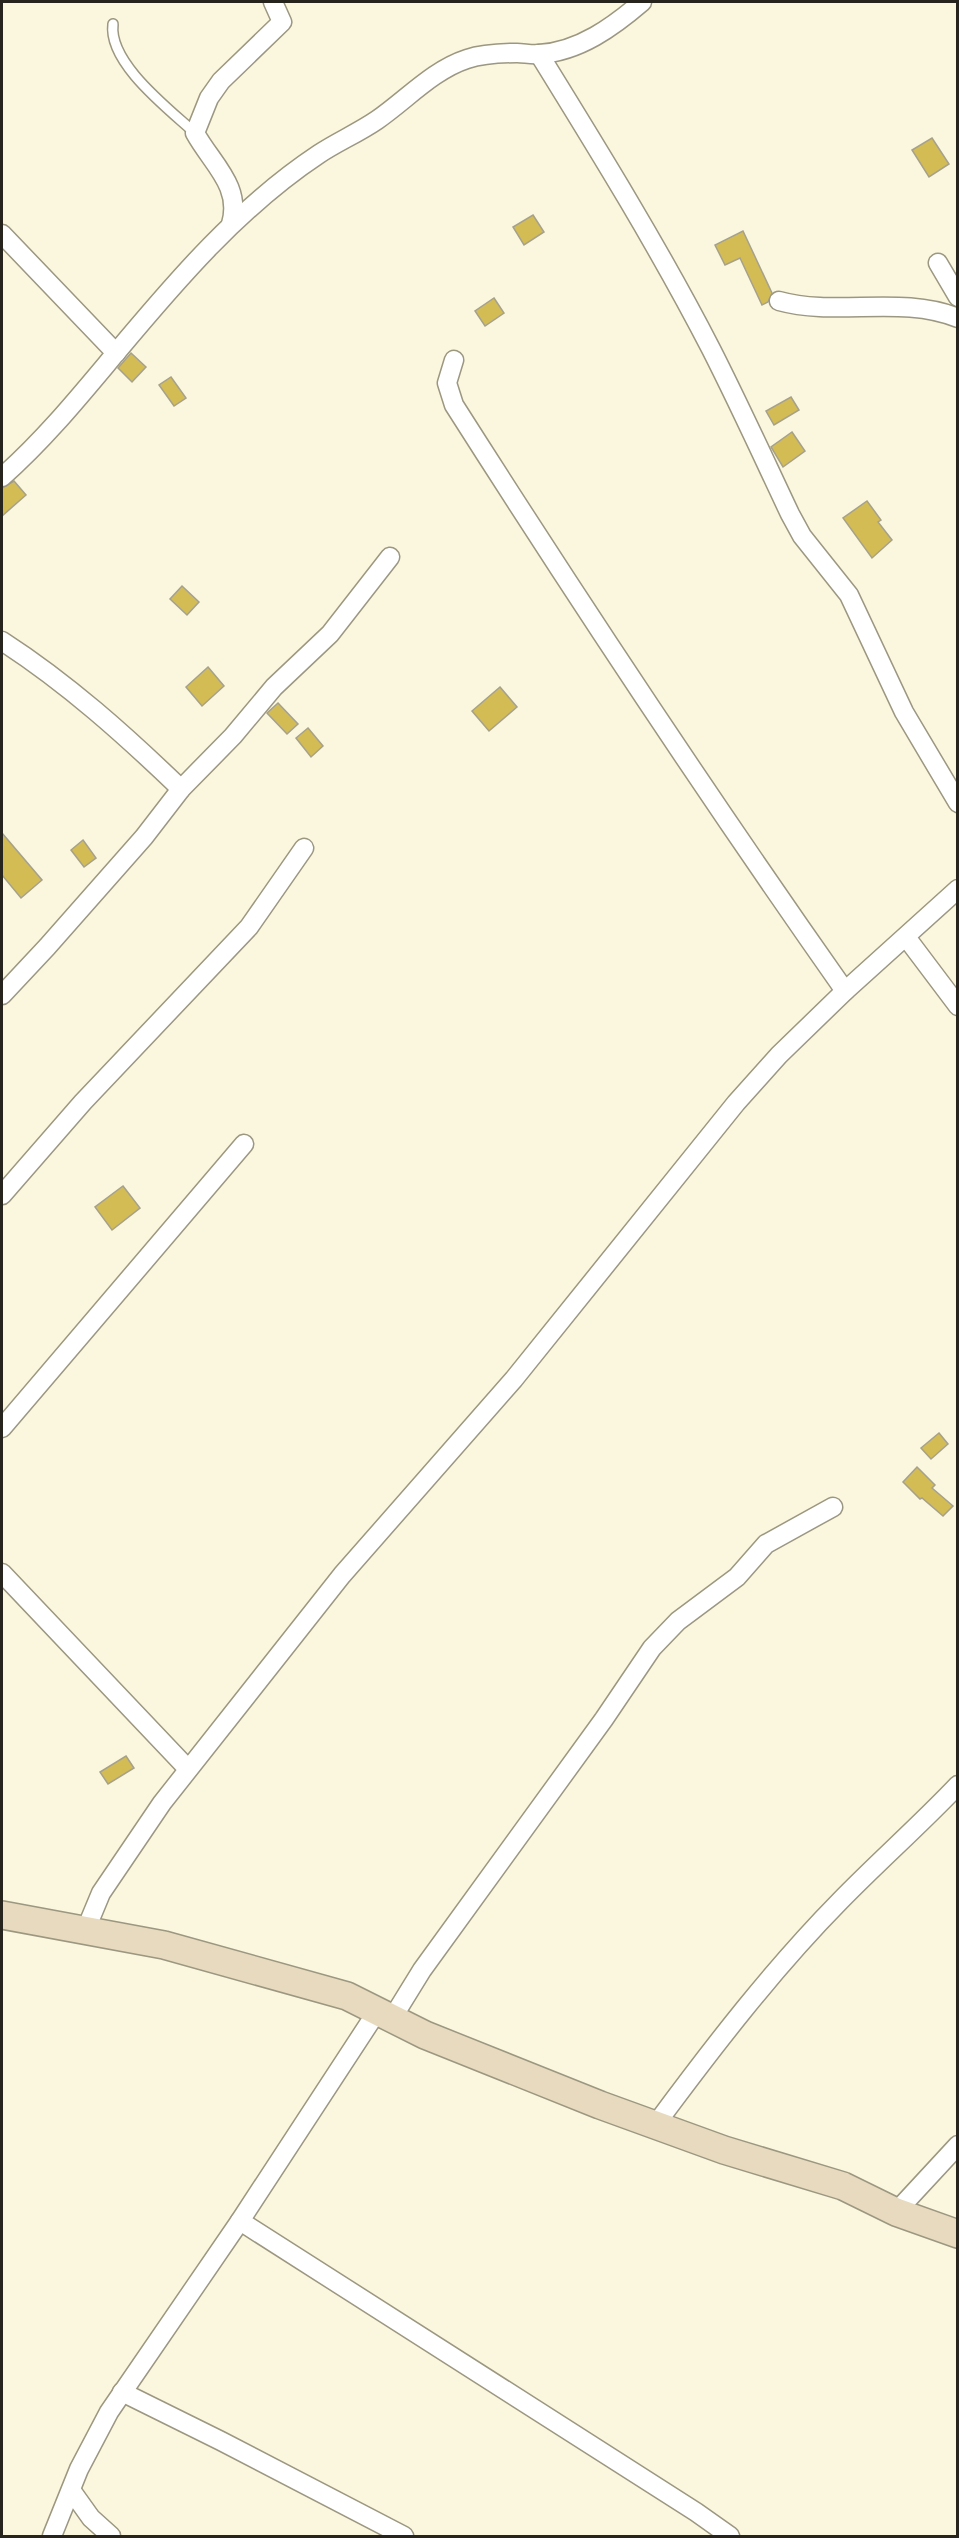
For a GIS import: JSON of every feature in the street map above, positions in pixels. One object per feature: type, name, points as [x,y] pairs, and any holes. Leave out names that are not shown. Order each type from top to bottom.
[{"type":"street","points":[[231,224],[235,210],[234,197],[195,133],[209,98],[221,81],[282,22],[273,2]]},
{"type":"street","points":[[2,477],[55,424],[231,224],[285,177],[321,152],[357,134],[444,70],[467,59],[489,55],[539,54],[566,49],[600,34],[642,2]]},
{"type":"street","points":[[539,54],[591,136],[664,263],[710,348],[790,514],[802,536],[849,595],[904,712],[957,803]]},
{"type":"street","points":[[2,234],[116,352]]},
{"type":"street","points":[[938,263],[957,297]]},
{"type":"street","points":[[779,301],[795,306],[823,308],[927,309],[957,318]]},
{"type":"street","points":[[454,360],[447,383],[454,405],[664,728],[845,991]]},
{"type":"street","points":[[2,995],[144,837],[181,789],[233,736],[274,687],[330,633],[390,557]]},
{"type":"street","points":[[2,641],[31,660],[87,704],[181,789]]},
{"type":"street","points":[[2,1194],[83,1102],[249,927],[304,848]]},
{"type":"street","points":[[86,1929],[101,1893],[113,1873],[188,1768],[342,1575],[514,1379],[736,1103],[779,1055],[845,991],[957,889]]},
{"type":"street","points":[[906,937],[957,1006]]},
{"type":"street","points":[[2,1428],[244,1144]]},
{"type":"street","points":[[52,2536],[71,2490],[109,2412],[122,2392],[385,2013],[422,1970],[604,1719],[652,1648],[678,1621],[737,1577],[766,1545],[832,1508]]},
{"type":"street","points":[[2,1573],[188,1768]]},
{"type":"street","points":[[656,2124],[698,2067],[786,1961],[839,1902],[957,1785]]},
{"type":"street","points":[[2,1915],[164,1945],[347,1995],[436,2040],[600,2105],[724,2150],[843,2186],[896,2212],[957,2234]]},
{"type":"street","points":[[896,2212],[957,2145]]},
{"type":"street","points":[[240,2221],[418,2332],[730,2536]]},
{"type":"street","points":[[122,2392],[404,2536]]},
{"type":"street","points":[[71,2490],[91,2518],[111,2536]]},
{"type":"lane","points":[[112,24],[111,35],[117,50],[130,69],[195,133]]},
{"type":"building","points":[[932,138],[949,164],[929,177],[912,150]]},
{"type":"building","points":[[533,215],[544,232],[524,245],[513,227]]},
{"type":"building","points":[[743,231],[772,293],[768,302],[762,305],[740,258],[725,265],[715,245]]},
{"type":"building","points":[[494,298],[504,313],[485,326],[475,311]]},
{"type":"building","points":[[131,353],[146,367],[132,382],[118,368]]},
{"type":"building","points":[[171,377],[186,398],[174,406],[159,385]]},
{"type":"building","points":[[791,397],[799,410],[774,425],[766,411]]},
{"type":"building","points":[[792,432],[805,451],[783,467],[771,447]]},
{"type":"building","points":[[14,481],[26,495],[2,516],[2,488]]},
{"type":"building","points":[[867,501],[881,520],[878,522],[892,540],[872,558],[843,518]]},
{"type":"building","points":[[182,586],[199,602],[187,615],[170,599]]},
{"type":"building","points":[[208,667],[224,686],[202,706],[186,687]]},
{"type":"building","points":[[500,687],[517,707],[489,731],[472,711]]},
{"type":"building","points":[[278,703],[298,724],[287,734],[267,713]]},
{"type":"building","points":[[308,728],[323,746],[311,757],[296,738]]},
{"type":"building","points":[[2,833],[42,880],[21,898],[2,875]]},
{"type":"building","points":[[83,840],[96,858],[84,867],[71,850]]},
{"type":"building","points":[[123,1186],[140,1208],[112,1230],[95,1207]]},
{"type":"building","points":[[939,1433],[948,1444],[931,1459],[921,1448]]},
{"type":"building","points":[[917,1467],[935,1485],[932,1488],[953,1506],[943,1516],[922,1498],[920,1499],[903,1482]]},
{"type":"building","points":[[126,1756],[134,1768],[108,1784],[100,1772]]}]
